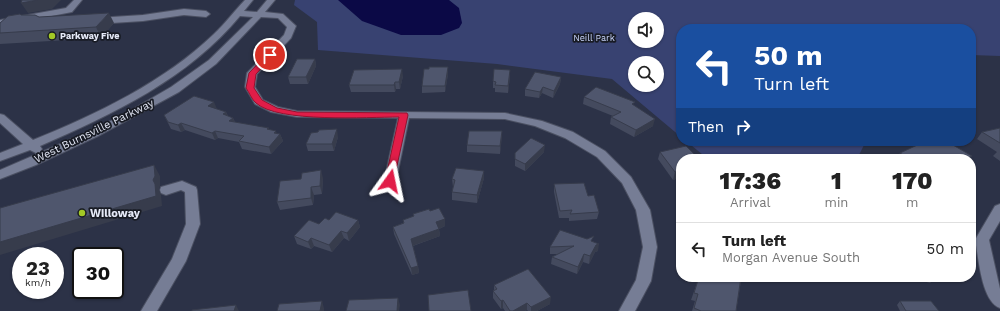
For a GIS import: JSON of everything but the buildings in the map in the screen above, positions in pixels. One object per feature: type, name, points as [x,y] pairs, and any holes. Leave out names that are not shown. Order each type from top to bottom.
[{"type":"street","points":[[0,23],[69,10],[78,0]]},
{"type":"street","name":"West Burnsville Parkway","points":[[0,157],[85,122],[140,92],[181,66],[213,40],[249,0]]},
{"type":"street","name":"West Burnsville Parkway","points":[[0,175],[93,134],[155,102],[202,70],[234,42],[271,0]]},
{"type":"street","points":[[90,21],[143,18],[184,12],[206,14]]},
{"type":"street","points":[[237,13],[280,16],[292,26],[288,36],[252,73],[250,88],[259,102],[275,110],[297,114],[505,116],[538,123],[569,135],[601,154],[627,180],[643,210],[650,247],[643,281],[627,311]]},
{"type":"street","points":[[390,181],[404,115]]},
{"type":"street","points":[[0,117],[32,145],[43,157]]},
{"type":"street","points":[[149,311],[179,261],[193,224],[191,190],[182,185],[166,190]]},
{"type":"street","points":[[1000,208],[982,240],[994,292],[1000,301]]},
{"type":"green space","name":"Neill Park","points":[[295,0],[1000,0],[1000,56],[976,55],[976,24],[676,24],[676,133],[612,79],[497,64],[318,50],[317,22],[294,5]]},
{"type":"green space","points":[[692,146],[864,146],[860,154],[702,154]]},
{"type":"shaded area","points":[[338,0],[449,0],[459,8],[462,23],[459,28],[441,35],[401,35],[362,21]]},
{"type":"place","name":"Parkway Five","points":[[52,36]]},
{"type":"place","name":"Willoway","points":[[82,213]]},
{"type":"route","points":[[270,55],[252,73],[250,88],[259,102],[275,110],[297,114],[404,115],[390,181]]}]
